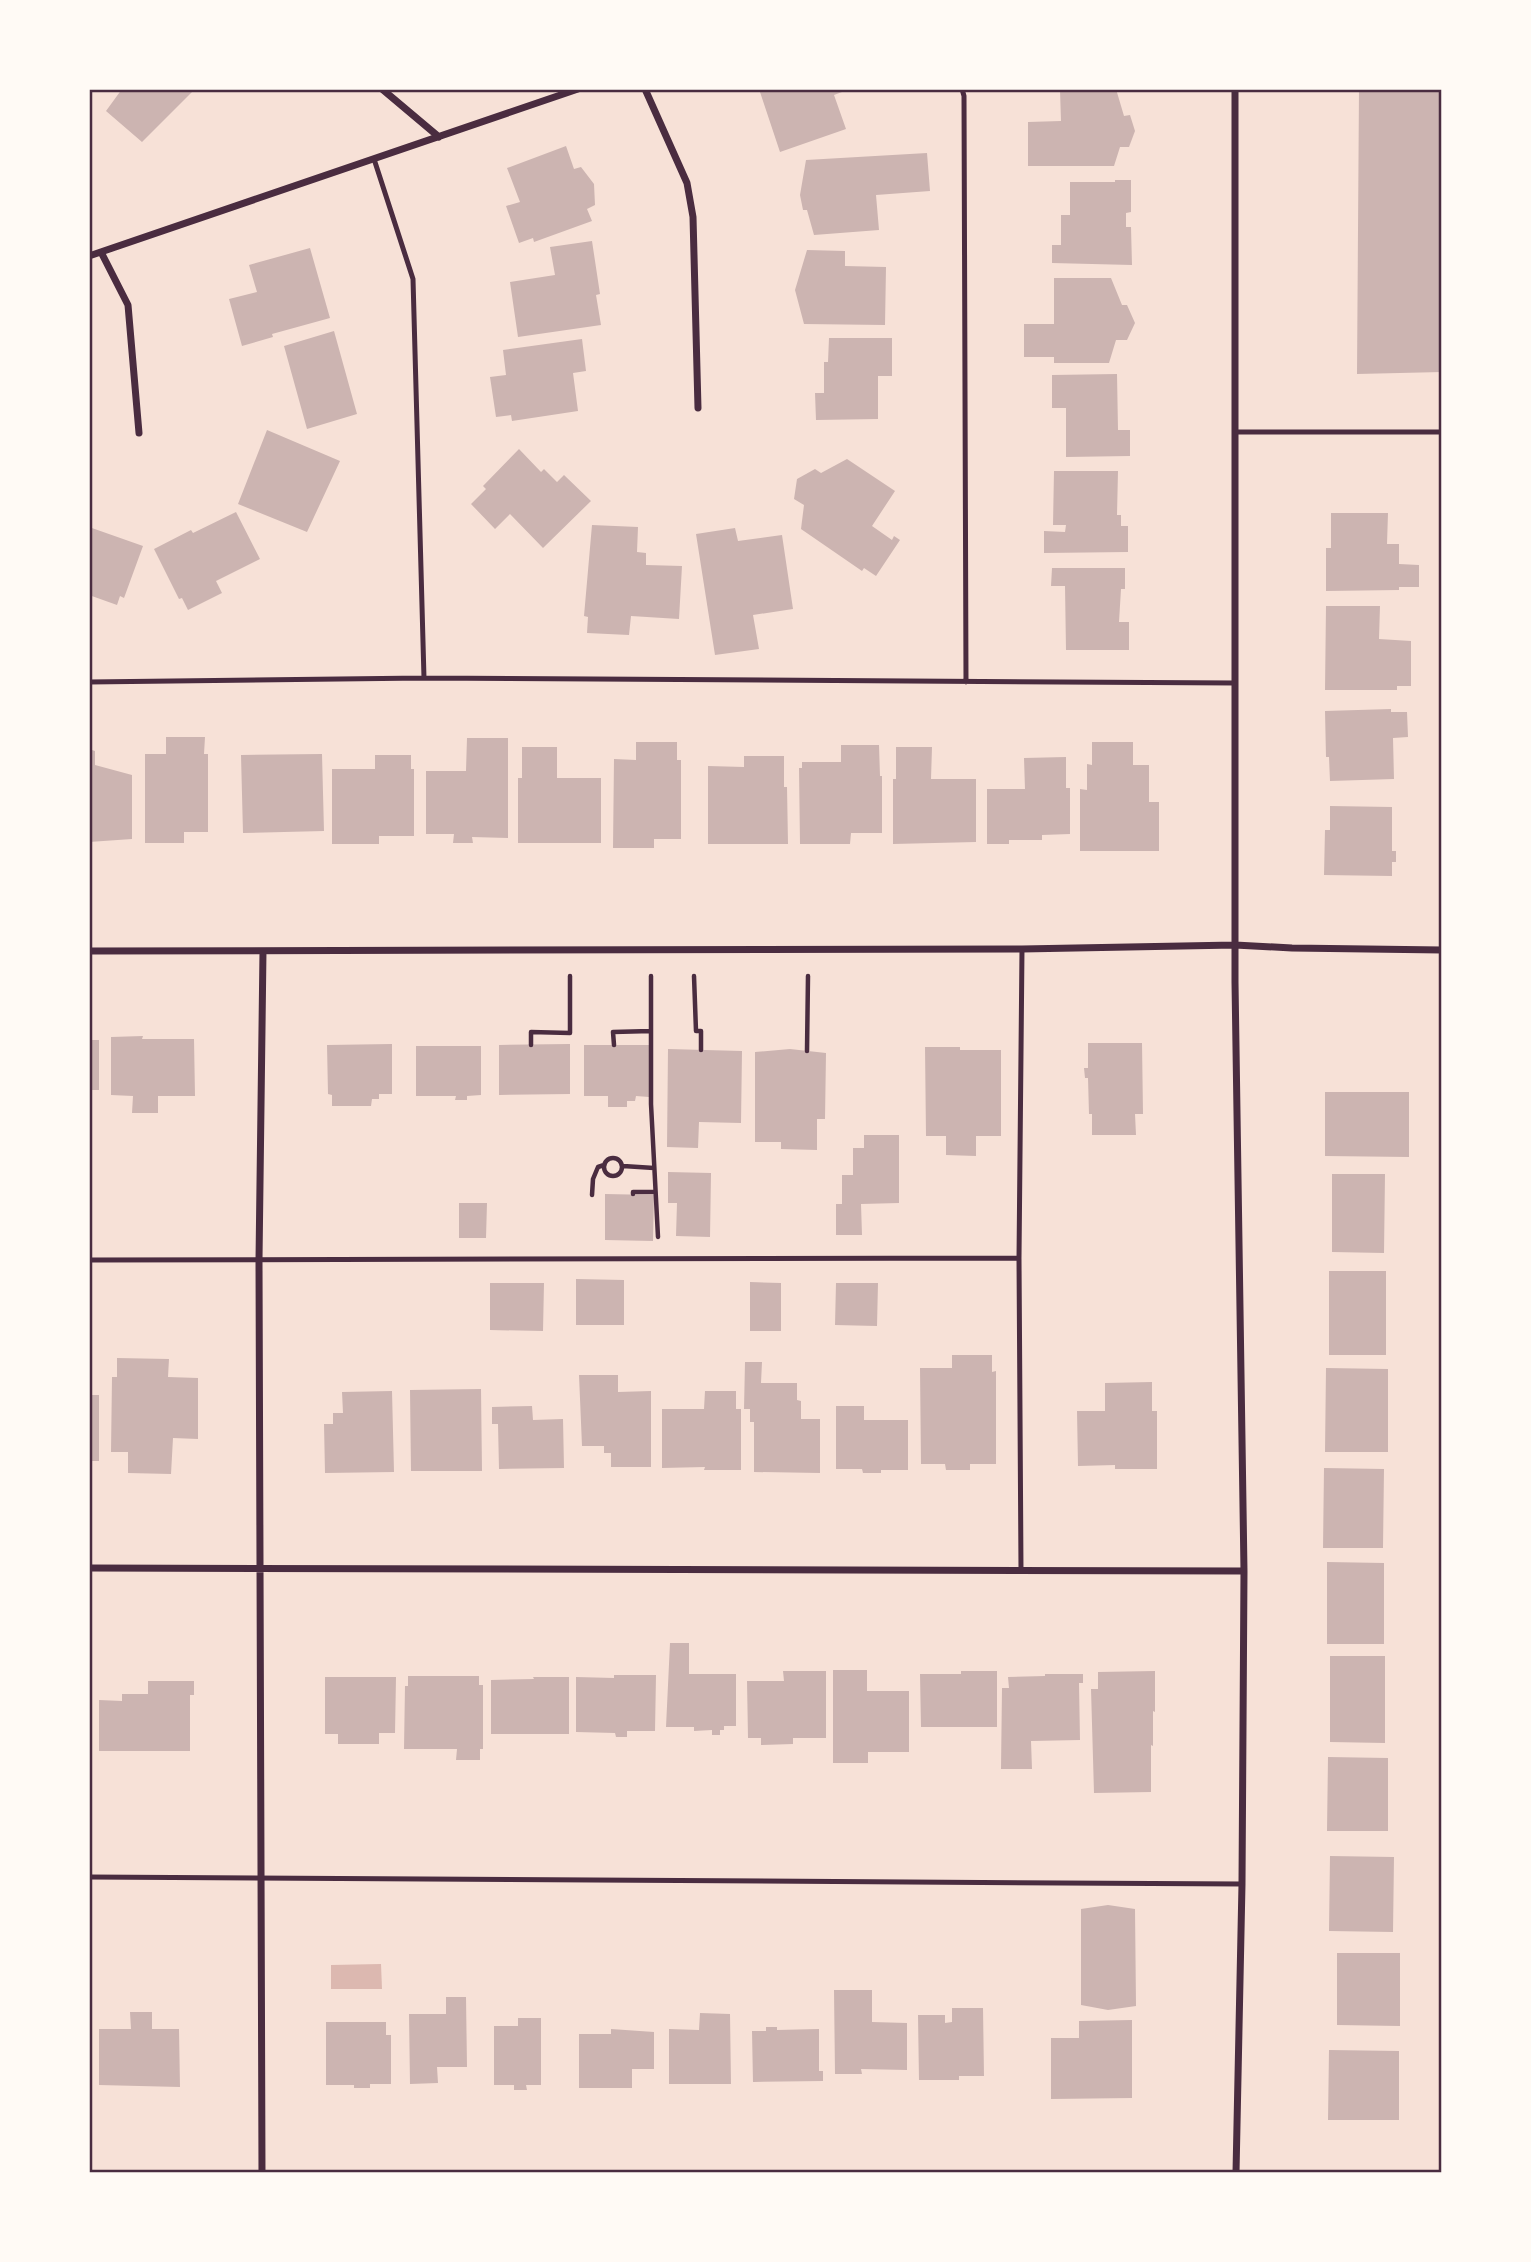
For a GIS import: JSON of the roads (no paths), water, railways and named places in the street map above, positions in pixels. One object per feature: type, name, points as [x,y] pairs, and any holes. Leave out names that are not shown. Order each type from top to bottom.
[{"type":"street","points":[[382,89],[439,137]]},
{"type":"street","points":[[89,256],[578,89]]},
{"type":"street","points":[[645,89],[687,183],[693,217],[698,408]]},
{"type":"street","points":[[1235,89],[1235,945],[1244,1571],[1242,1884],[1236,2173]]},
{"type":"street","points":[[101,252],[128,305],[139,433]]},
{"type":"street","points":[[89,951],[1022,949],[1235,945],[1442,950]]},
{"type":"street","points":[[262,951],[259,1260],[262,2173]]},
{"type":"street","points":[[89,1568],[1244,1571]]},
{"type":"lane","points":[[962,89],[966,682]]},
{"type":"lane","points":[[374,159],[413,279],[424,678]]},
{"type":"lane","points":[[1236,432],[1442,432]]},
{"type":"lane","points":[[89,682],[424,678],[1236,683]]},
{"type":"lane","points":[[1021,1570],[1019,1258],[1022,949]]},
{"type":"lane","points":[[89,1260],[1019,1258]]},
{"type":"lane","points":[[89,1877],[1242,1884]]}]
